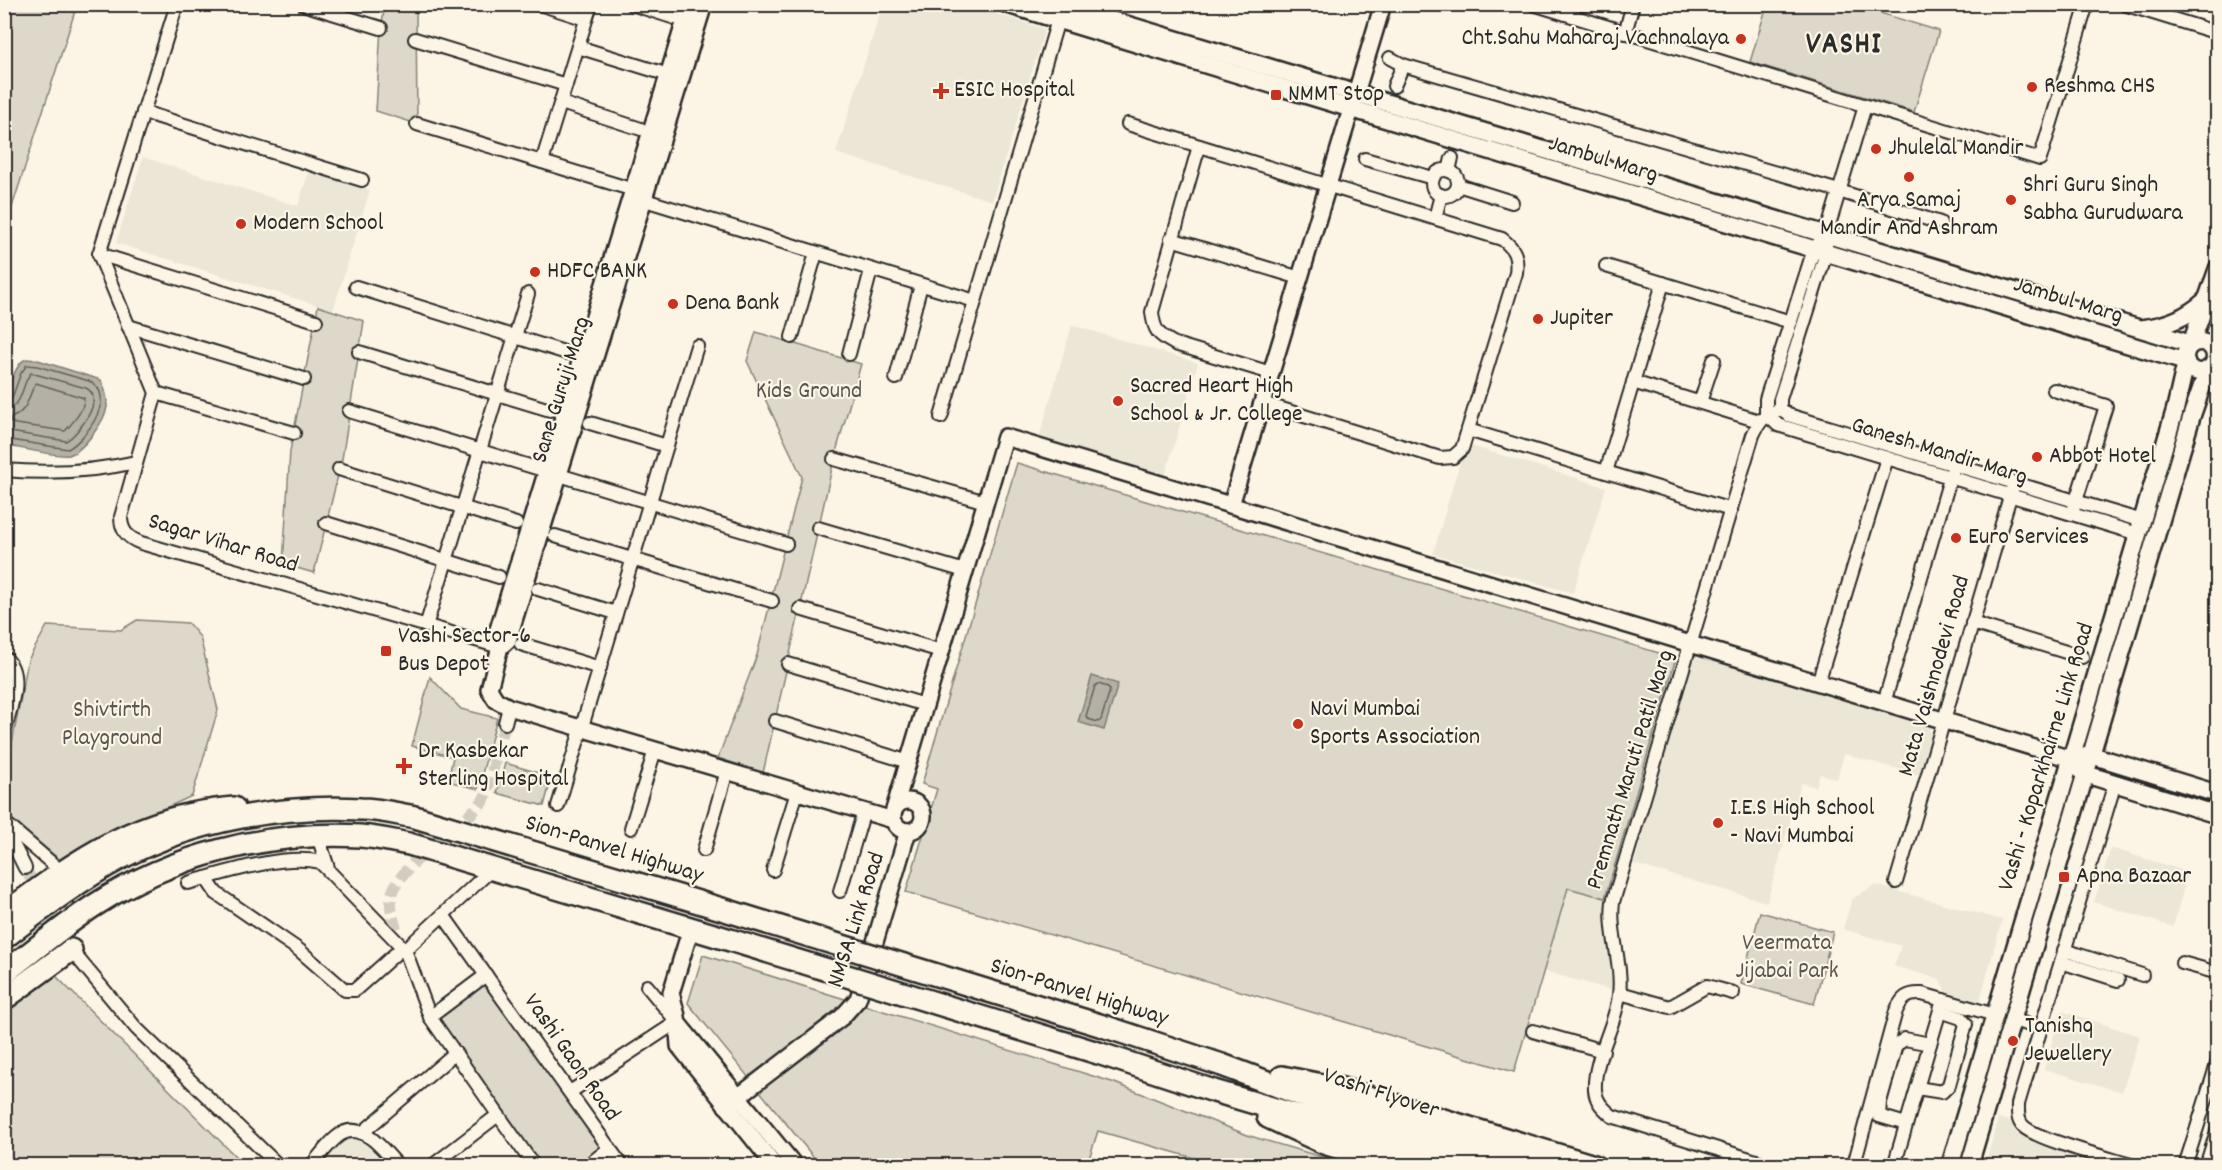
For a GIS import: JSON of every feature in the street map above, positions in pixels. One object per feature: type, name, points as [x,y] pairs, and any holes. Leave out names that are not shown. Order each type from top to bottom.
[{"type":"highway","points":[[4,914],[62,872],[115,840],[164,819],[232,808],[319,808]]},
{"type":"highway","name":"Sion-Panvel Highway","points":[[4,938],[80,882],[123,857],[170,836],[223,821],[269,813],[319,808],[363,808],[415,817],[1106,1027],[1222,1065]]},
{"type":"highway","points":[[4,973],[95,905],[144,878],[180,862],[229,848],[273,840],[318,836],[361,836],[409,844],[493,868],[1098,1053],[1214,1091],[1324,1143],[1397,1166]]},
{"type":"highway","points":[[4,999],[71,950]]},
{"type":"highway","points":[[1222,1065],[1341,1089],[1594,1166]]},
{"type":"highway","name":"Vashi Flyover","points":[[1222,1065],[1333,1116],[1468,1166]]},
{"type":"highway","name":"Vashi Flyover","points":[[1214,1091],[1333,1116],[1525,1166]]},
{"type":"main road","name":"Jambul Marg","points":[[1006,4],[1065,9],[1820,251],[2186,362]]},
{"type":"main road","name":"Jambul Marg","points":[[1353,101],[1826,235],[2191,344]]},
{"type":"main road","points":[[2191,344],[2204,342],[2216,347],[2213,371],[2195,371],[2186,362],[2185,352],[2191,344],[2217,268]]},
{"type":"main road","points":[[2140,329],[2163,326],[2178,320],[2192,312],[2208,298]]},
{"type":"main road","points":[[2135,347],[2158,360],[2171,374],[2174,384],[2175,410]]},
{"type":"main road","name":"Vashi - Koparkhairne Link Road","points":[[1950,1166],[2175,410],[2186,362]]},
{"type":"main road","name":"Vashi - Koparkhairne Link Road","points":[[1969,1166],[2192,415],[2213,371]]},
{"type":"main road","points":[[2192,415],[2207,393],[2217,385]]},
{"type":"main road","points":[[2071,759],[2091,755],[2217,794]]},
{"type":"main road","points":[[2071,759],[2085,774],[2217,815]]},
{"type":"main road","points":[[1995,1015],[2012,1020]]},
{"type":"street","points":[[177,4],[99,254],[156,393],[294,433]]},
{"type":"street","points":[[303,4],[381,28]]},
{"type":"street","points":[[539,4],[586,19]]},
{"type":"street","points":[[543,162],[591,4]]},
{"type":"street","points":[[631,4],[675,18]]},
{"type":"street","name":"Sane Guruji Marg","points":[[690,4],[553,474],[496,636],[500,647],[489,689],[496,700],[509,707],[864,811],[894,815]]},
{"type":"street","name":"Sane Guruji Marg","points":[[633,194],[704,4]]},
{"type":"street","points":[[1231,505],[1383,4]]},
{"type":"street","points":[[1533,4],[2040,159],[2087,4]]},
{"type":"street","points":[[1625,33],[1633,4]]},
{"type":"street","points":[[2124,4],[2217,33]]},
{"type":"street","points":[[940,417],[1065,9]]},
{"type":"street","points":[[416,39],[566,85]]},
{"type":"street","points":[[578,47],[658,72]]},
{"type":"street","points":[[1390,58],[1402,64],[1839,191],[1940,223]]},
{"type":"street","points":[[1394,86],[1402,64]]},
{"type":"street","points":[[561,103],[641,129]]},
{"type":"street","name":"Premnath Maruti Patil Marg","points":[[1772,1166],[1612,1116],[1600,1105],[1595,1091],[1596,1076],[1620,993],[1612,921],[1613,902],[1731,510],[1763,418],[1766,399],[1791,322],[1826,235],[1865,106]]},
{"type":"street","points":[[143,112],[362,180]]},
{"type":"street","points":[[417,124],[543,162],[633,194],[816,253],[975,301]]},
{"type":"street","points":[[1128,124],[1502,239],[1512,247],[1518,259],[1516,273],[1462,449],[1453,457],[1440,458],[1262,403]]},
{"type":"street","points":[[1199,146],[1152,312],[1153,327],[1162,337],[1175,344],[1271,373]]},
{"type":"street","points":[[1449,171],[1452,158]]},
{"type":"street","points":[[1365,159],[1433,178]]},
{"type":"street","points":[[1433,178],[1440,171],[1449,171],[1455,175],[1458,185]]},
{"type":"street","points":[[1433,178],[1434,188],[1441,195]]},
{"type":"street","points":[[1441,195],[1452,194],[1458,185]]},
{"type":"street","points":[[1458,185],[1512,202]]},
{"type":"street","points":[[1435,218],[1441,195]]},
{"type":"street","points":[[1171,239],[1300,278]]},
{"type":"street","name":"Premnath Maruti Patil Marg","points":[[1780,409],[1780,399],[1820,251]]},
{"type":"street","points":[[792,337],[816,253]]},
{"type":"street","points":[[99,254],[315,321]]},
{"type":"street","points":[[1606,266],[1791,322]]},
{"type":"street","points":[[849,354],[871,270]]},
{"type":"street","points":[[1606,472],[1663,283]]},
{"type":"street","points":[[896,378],[921,285]]},
{"type":"street","points":[[357,287],[567,353]]},
{"type":"street","points":[[426,626],[528,294]]},
{"type":"street","points":[[128,326],[304,379]]},
{"type":"street","points":[[558,806],[697,346]]},
{"type":"street","points":[[359,351],[550,410]]},
{"type":"street","points":[[1700,402],[1714,360]]},
{"type":"street","name":"Ganesh Mandir Marg","points":[[1633,382],[1763,418],[1778,425],[1887,458],[1902,456]]},
{"type":"street","points":[[2054,390],[2106,406],[2072,514]]},
{"type":"street","name":"Sagar Vihar Road","points":[[156,393],[121,517],[124,532],[134,540],[500,647]]},
{"type":"street","points":[[1763,418],[1780,409]]},
{"type":"street","name":"Ganesh Mandir Marg","points":[[1780,409],[1788,415],[1902,456],[2076,501],[2140,528]]},
{"type":"street","points":[[350,411],[786,544]]},
{"type":"street","points":[[590,423],[667,446]]},
{"type":"street","points":[[1468,430],[1731,510]]},
{"type":"street","points":[[909,762],[912,787],[922,810],[923,820],[917,828],[908,831],[899,828],[894,815],[925,705],[1005,436],[2071,759]]},
{"type":"street","points":[[1818,683],[1887,458]]},
{"type":"street","points":[[834,459],[986,502]]},
{"type":"street","points":[[4,470],[40,473],[74,472],[107,469],[136,462]]},
{"type":"street","points":[[339,469],[516,524]]},
{"type":"street","points":[[1884,703],[1953,471]]},
{"type":"street","name":"Ganesh Mandir Marg","points":[[1953,471],[2010,495],[2072,514],[2140,528]]},
{"type":"street","name":"Mata Vaishnodevi Road","points":[[1896,882],[2013,483]]},
{"type":"street","points":[[326,523],[500,577]]},
{"type":"street","points":[[819,528],[965,571]]},
{"type":"street","points":[[555,536],[772,601]]},
{"type":"street","points":[[538,589],[616,614]]},
{"type":"street","points":[[800,609],[941,651]]},
{"type":"street","points":[[1972,623],[2082,657]]},
{"type":"street","points":[[521,644],[600,668]]},
{"type":"street","points":[[4,657],[15,671],[15,682],[4,733]]},
{"type":"street","points":[[788,664],[925,705]]},
{"type":"street","points":[[505,723],[509,707]]},
{"type":"street","points":[[775,721],[909,762]]},
{"type":"street","points":[[631,828],[655,750]]},
{"type":"street","points":[[704,849],[727,771]]},
{"type":"street","points":[[2115,783],[2018,1104],[2018,1116],[2021,1124],[2037,1135],[2134,1166]]},
{"type":"street","points":[[773,870],[797,792]]},
{"type":"street","points":[[894,815],[900,803],[910,801],[915,802],[922,810]]},
{"type":"street","points":[[840,891],[864,811]]},
{"type":"street","points":[[4,824],[62,872]]},
{"type":"street","points":[[4,824],[25,868]]},
{"type":"street","name":"NMSA Link Road","points":[[732,1101],[842,1017],[858,999],[908,831]]},
{"type":"street","points":[[318,836],[329,869]]},
{"type":"street","points":[[188,883],[236,870],[310,860],[320,862],[404,949]]},
{"type":"street","points":[[206,878],[216,893],[299,950],[345,990],[355,990],[443,915],[493,868]]},
{"type":"street","name":"Vashi Gaon Road","points":[[443,915],[622,1166]]},
{"type":"street","points":[[677,1022],[672,988],[691,928]]},
{"type":"street","points":[[396,929],[430,1017],[534,1166]]},
{"type":"street","points":[[71,950],[136,1028],[279,1166]]},
{"type":"street","points":[[2063,956],[2142,975]]},
{"type":"street","points":[[2063,956],[2118,980]]},
{"type":"street","points":[[2182,963],[2217,973]]},
{"type":"street","points":[[430,1017],[486,975]]},
{"type":"street","points":[[647,986],[677,1022],[732,1101],[781,1163]]},
{"type":"street","points":[[1620,993],[1670,1007],[1707,986],[1733,993]]},
{"type":"street","points":[[1852,1166],[1896,1011],[1902,999],[1910,994],[1922,994],[1966,1023],[1948,1085],[1942,1092],[1917,1088]]},
{"type":"street","points":[[1942,1006],[1995,1015]]},
{"type":"street","points":[[1894,1166],[1942,1006]]},
{"type":"street","points":[[2012,1020],[2041,1028]]},
{"type":"street","points":[[570,1092],[677,1022]]},
{"type":"street","points":[[1533,1031],[1603,1051]]},
{"type":"street","points":[[1906,1124],[1879,1116],[1880,1102],[1896,1045],[1905,1039],[1930,1044]]},
{"type":"street","points":[[362,1132],[455,1053]]},
{"type":"street","points":[[2185,1166],[2217,1061]]},
{"type":"street","points":[[432,1166],[498,1115]]},
{"type":"street","points":[[2206,1166],[2217,1131]]},
{"type":"street","points":[[311,1166],[338,1136],[347,1132],[362,1132],[372,1137],[398,1166]]},
{"type":"street","points":[[587,1166],[610,1148]]},
{"type":"shaded area","name":"ESIC Hospital","points":[[883,4],[968,5],[1045,29],[992,201],[836,153]]},
{"type":"shaded area","name":"Modern School","points":[[143,157],[298,206],[309,171],[370,190],[333,310],[116,243]]},
{"type":"shaded area","name":"Sacred Heart High School & Jr. College","points":[[1072,325],[1198,363],[1165,476],[1039,438]]},
{"type":"shaded area","points":[[1465,444],[1606,487],[1573,593],[1433,554]]},
{"type":"shaded area","points":[[1703,657],[1919,718],[1929,724],[1931,736],[1919,775],[1844,754],[1837,779],[1820,774],[1816,787],[1801,783],[1767,902],[1634,864],[1691,664],[1696,658]]},
{"type":"shaded area","points":[[2111,848],[2188,872],[2173,927],[2094,902]]},
{"type":"shaded area","points":[[1875,885],[2002,920],[1979,1004],[1948,996],[1939,979],[1894,966],[1901,946],[1843,929],[1852,899]]},
{"type":"shaded area","points":[[1568,888],[1605,898],[1615,991],[1544,971]]},
{"type":"shaded area","points":[[2061,1011],[2140,1036],[2122,1092],[2044,1069]]},
{"type":"shaded area","points":[[1998,1118],[2027,1126],[2161,1165],[1985,1166]]},
{"type":"shaded area","points":[[359,1136],[394,1165],[328,1165],[322,1159],[340,1138]]},
{"type":"green space","points":[[4,5],[77,5],[5,229]]},
{"type":"green space","points":[[385,5],[416,5],[417,124],[376,111],[381,28]]},
{"type":"green space","points":[[1767,5],[1854,5],[1939,31],[1914,112],[1750,62]]},
{"type":"green space","points":[[318,306],[364,321],[342,459],[314,573],[283,564],[290,451]]},
{"type":"green space","name":"Kids Ground","points":[[756,332],[861,364],[834,459],[763,773],[718,758],[757,655],[802,477],[747,361]]},
{"type":"green space","name":"Navi Mumbai Sports Association","points":[[1017,463],[1676,658],[1605,898],[1568,888],[1514,1072],[906,892],[937,789],[922,784]]},
{"type":"green space","name":"Shivtirth Playground","points":[[137,620],[188,623],[200,637],[218,710],[192,796],[106,835],[61,861],[7,815],[5,780],[28,660],[47,626],[121,630]]},
{"type":"green space","points":[[430,677],[461,709],[497,718],[478,789],[448,781],[453,757],[412,746]]},
{"type":"green space","points":[[505,763],[536,772],[533,783],[549,787],[544,806],[497,793]]},
{"type":"green space","name":"Veermata Jijabai Park","points":[[1760,912],[1833,932],[1814,1004],[1741,984]]},
{"type":"green space","points":[[703,955],[1112,1082],[1250,1136],[1349,1165],[1219,1165],[1098,1131],[1087,1165],[820,1165],[688,1003]]},
{"type":"green space","points":[[54,974],[244,1165],[5,1166],[5,1012]]},
{"type":"green space","points":[[486,981],[603,1147],[579,1165],[540,1165],[436,1017]]},
{"type":"water","points":[[26,359],[38,360],[101,380],[107,400],[105,413],[81,448],[69,455],[8,446],[5,443],[5,400],[18,366]]},
{"type":"water","points":[[1092,676],[1118,684],[1104,730],[1078,722]]},
{"type":"tunnel","points":[[396,929],[391,902],[396,886],[417,860],[483,801],[505,723]]},
{"type":"tunnel","points":[[25,868],[71,950]]},
{"type":"place","name":"Cht.Sahu Maharaj Vachnalaya","points":[[1741,39]]},
{"type":"place","name":"Reshma CHS","points":[[2032,87]]},
{"type":"place","name":"ESIC Hospital","points":[[941,91]]},
{"type":"place","name":"NMMT Stop","points":[[1276,95]]},
{"type":"place","name":"Jhulelal Mandir","points":[[1876,149]]},
{"type":"place","name":"Arya Samaj Mandir And Ashram","points":[[1909,177]]},
{"type":"place","name":"Shri Guru Singh Sabha Gurudwara","points":[[2011,200]]},
{"type":"place","name":"Modern School","points":[[241,224]]},
{"type":"place","name":"HDFC BANK","points":[[535,272]]},
{"type":"place","name":"Dena Bank","points":[[673,304]]},
{"type":"place","name":"Jupiter","points":[[1538,319]]},
{"type":"place","name":"Sacred Heart High School & Jr. College","points":[[1118,401]]},
{"type":"place","name":"Abbot Hotel","points":[[2037,457]]},
{"type":"place","name":"Euro Services","points":[[1956,538]]},
{"type":"place","name":"Vashi Sector-6 Bus Depot","points":[[386,651]]},
{"type":"place","name":"Navi Mumbai Sports Association","points":[[1298,724]]},
{"type":"place","name":"Dr Kasbekar Sterling Hospital","points":[[404,766]]},
{"type":"place","name":"I.E.S High School - Navi Mumbai","points":[[1718,823]]},
{"type":"place","name":"Apna Bazaar","points":[[2064,877]]},
{"type":"place","name":"Tanishq Jewellery","points":[[2013,1041]]},
{"type":"district","name":"VASHI","points":[[1844,46]]}]
